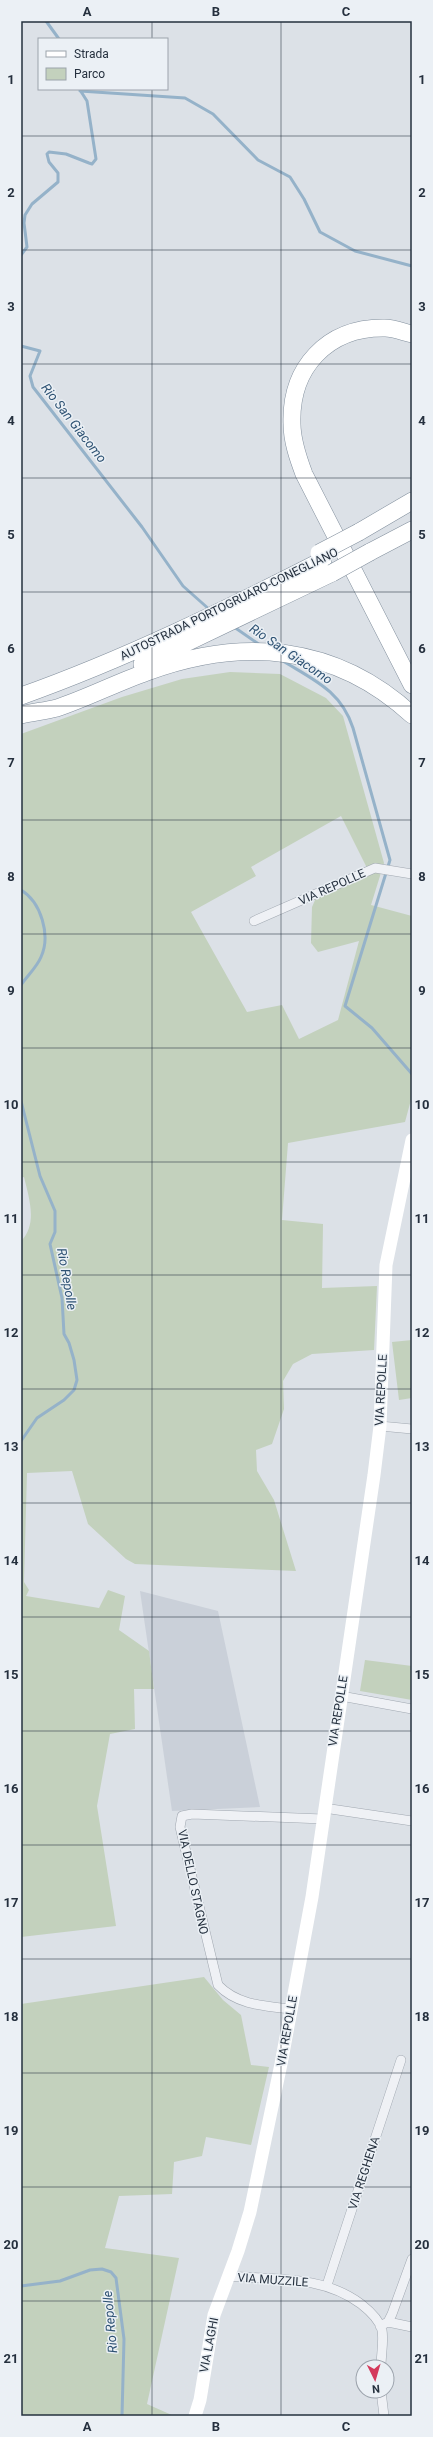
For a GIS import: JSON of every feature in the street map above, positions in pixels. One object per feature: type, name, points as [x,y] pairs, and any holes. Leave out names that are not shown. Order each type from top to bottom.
[{"type":"highway","points":[[412,334],[386,328],[362,331],[341,336],[322,348],[307,363],[298,382],[292,404],[292,425],[295,448],[304,474],[412,686]]},
{"type":"highway","points":[[325,562],[364,541],[412,501]]},
{"type":"highway","name":"AUTOSTRADA PORTOGRUARO-CONEGLIANO","points":[[21,696],[66,680],[202,620],[235,612],[412,515]]},
{"type":"highway","name":"AUTOSTRADA PORTOGRUARO-CONEGLIANO","points":[[364,541],[412,530]]},
{"type":"highway","name":"AUTOSTRADA PORTOGRUARO-CONEGLIANO","points":[[21,714],[77,692],[216,630],[235,612],[271,587],[325,562]]},
{"type":"highway","points":[[21,714],[56,708],[168,665],[221,653],[249,652],[289,654],[327,661],[351,672],[387,695],[412,715]]},
{"type":"street","name":"VIA REPOLLE","points":[[254,921],[375,868],[412,874]]},
{"type":"street","name":"VIA REPOLLE","points":[[229,2276],[250,2212],[312,1896],[380,1426],[386,1265],[412,1140]]},
{"type":"street","points":[[380,1426],[412,1429]]},
{"type":"street","points":[[340,1696],[412,1710]]},
{"type":"street","points":[[323,1813],[412,1821]]},
{"type":"street","name":"VIA DELLO STAGNO","points":[[291,2009],[239,2000],[226,1994],[218,1985],[180,1827],[182,1816],[192,1814],[323,1813]]},
{"type":"street","name":"VIA REGHENA","points":[[327,2285],[401,2060]]},
{"type":"street","points":[[382,2359],[384,2324],[412,2259]]},
{"type":"street","name":"VIA MUZZILE","points":[[229,2276],[295,2279],[327,2285],[357,2301],[372,2312],[384,2324]]},
{"type":"street","name":"VIA LAGHI","points":[[195,2416],[200,2400],[214,2315],[229,2276]]},
{"type":"street","points":[[384,2324],[412,2327]]},
{"type":"street","points":[[382,2399],[384,2416]]},
{"type":"shaded area","points":[[140,1591],[218,1611],[260,1807],[172,1811]]},
{"type":"green space","points":[[230,672],[280,674],[326,698],[343,716],[384,863],[371,905],[412,916],[412,1096],[405,1122],[288,1143],[282,1220],[323,1224],[322,1288],[377,1286],[374,1350],[312,1354],[293,1364],[283,1381],[284,1409],[272,1444],[256,1450],[257,1471],[274,1500],[296,1571],[135,1564],[126,1559],[88,1524],[72,1471],[27,1473],[24,1582],[29,1590],[26,1596],[99,1608],[108,1590],[125,1596],[119,1630],[149,1651],[154,1689],[134,1689],[135,1729],[110,1734],[97,1806],[116,1926],[21,1937],[21,1241],[29,1227],[31,1210],[24,1177],[21,1178],[21,734],[122,697],[182,679]],"holes":[[[341,816],[370,874],[316,898],[312,907],[311,943],[318,952],[359,941],[338,1020],[299,1039],[282,1005],[247,1012],[191,912],[256,876],[251,867]]]},
{"type":"green space","points":[[412,1340],[412,1398],[399,1400],[392,1342]]},
{"type":"green space","points":[[365,1660],[412,1666],[412,1700],[360,1691]]},
{"type":"green space","points":[[204,1977],[223,2000],[241,2015],[251,2065],[269,2067],[251,2145],[206,2137],[202,2156],[174,2162],[172,2194],[119,2196],[105,2248],[179,2258],[147,2404],[174,2416],[21,2416],[21,2004]]},
{"type":"waterway","name":"Rio Repolle","points":[[46,21],[58,38]]},
{"type":"waterway","name":"Rio Repolle","points":[[21,255],[27,247],[24,223],[25,215],[32,204],[58,182],[58,173],[49,162],[47,154],[49,152],[66,154],[92,164],[96,159],[87,101],[80,90]]},
{"type":"waterway","points":[[80,91],[185,98],[213,114],[258,160],[290,177],[304,199],[320,232],[355,251],[412,266]]},
{"type":"waterway","name":"Rio San Giacomo","points":[[21,346],[40,351],[30,376],[33,387],[142,527],[183,586],[210,610]]},
{"type":"waterway","name":"Rio San Giacomo","points":[[234,627],[260,645]]},
{"type":"waterway","name":"Rio San Giacomo","points":[[283,661],[316,681],[334,696],[348,715],[353,728],[390,860],[345,1006],[372,1028],[412,1074]]},
{"type":"waterway","name":"Rio Repolle","points":[[21,890],[28,895],[39,911],[45,939],[44,948],[39,961],[21,985]]},
{"type":"waterway","name":"Rio Repolle","points":[[21,1101],[40,1176],[55,1211],[55,1232],[50,1244],[62,1298],[64,1334],[69,1343],[74,1360],[77,1380],[74,1390],[64,1400],[37,1418],[21,1441]]},
{"type":"waterway","name":"Rio Repolle","points":[[21,2286],[60,2281],[90,2270],[102,2269],[111,2272],[116,2278],[124,2339],[122,2416]]}]
